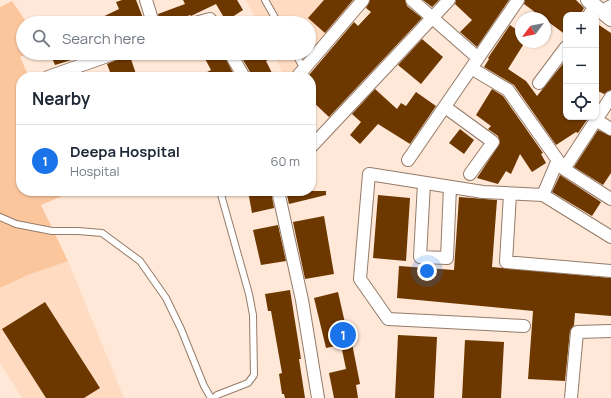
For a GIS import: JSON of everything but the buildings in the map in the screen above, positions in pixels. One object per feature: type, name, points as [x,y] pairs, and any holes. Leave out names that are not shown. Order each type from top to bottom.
[{"type":"street","points":[[146,0],[151,16]]},
{"type":"street","points":[[316,55],[363,0]]},
{"type":"street","points":[[412,0],[432,18],[474,63],[508,90],[561,166],[611,199]]},
{"type":"street","points":[[316,142],[449,0]]},
{"type":"street","points":[[408,160],[518,0]]},
{"type":"street","points":[[539,83],[565,48]]},
{"type":"street","points":[[73,72],[77,66],[95,60]]},
{"type":"street","points":[[234,60],[241,72]]},
{"type":"street","points":[[302,72],[312,60]]},
{"type":"street","points":[[599,115],[611,97]]},
{"type":"street","points":[[445,107],[493,142],[470,174]]},
{"type":"street","points":[[543,195],[561,166],[596,120],[611,129]]},
{"type":"street","points":[[524,326],[388,319],[360,279],[369,174],[450,187],[510,194],[543,195],[611,237]]},
{"type":"street","points":[[424,183],[420,257],[447,258],[450,187]]},
{"type":"street","points":[[510,194],[506,262],[611,272]]},
{"type":"street","points":[[279,196],[302,300],[318,398]]},
{"type":"street","points":[[571,398],[577,332],[611,331]]},
{"type":"lane","points":[[265,0],[274,16]]},
{"type":"lane","points":[[297,60],[301,72]]},
{"type":"lane","points":[[0,217],[16,224],[52,231],[102,233],[140,261],[166,298],[181,329],[204,386],[213,398],[248,383],[254,375],[253,315],[249,294],[221,196]]},
{"type":"shaded area","points":[[246,0],[358,0],[316,48],[316,16],[254,16]]},
{"type":"shaded area","points":[[12,1],[22,16],[16,16],[16,60],[21,60],[27,72],[16,72],[16,196],[62,196],[41,205],[68,261],[28,275],[0,288],[0,7]]},
{"type":"shaded area","points":[[276,60],[306,60],[295,72],[282,72]]},
{"type":"shaded area","points":[[68,261],[124,398],[22,398],[0,363],[0,288],[28,275]]},
{"type":"place","name":"Deepa Hospital","points":[[343,335]]}]
